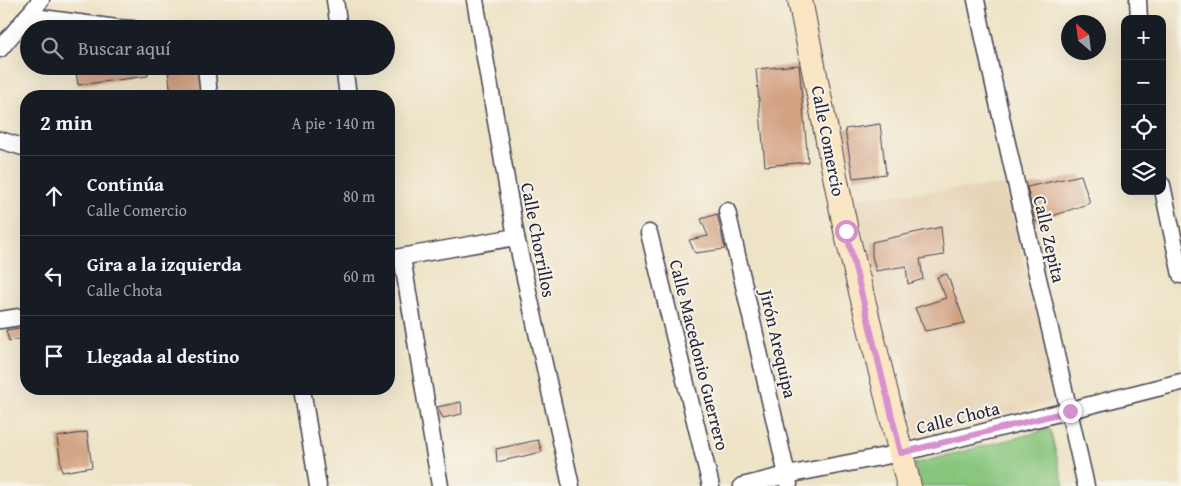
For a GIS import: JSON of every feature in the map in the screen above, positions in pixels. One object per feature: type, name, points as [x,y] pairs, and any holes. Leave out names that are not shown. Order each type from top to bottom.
[{"type":"street","points":[[24,20],[41,0]]},
{"type":"street","points":[[335,0],[338,20]]},
{"type":"street","name":"Calle Chorrillos","points":[[475,0],[516,237],[571,486]]},
{"type":"street","name":"Calle Comercio","points":[[800,0],[846,231],[908,486]]},
{"type":"street","name":"Calle Zepita","points":[[976,0],[995,95],[1086,486]]},
{"type":"street","points":[[1138,0],[1139,15]]},
{"type":"street","points":[[27,16],[57,20]]},
{"type":"street","points":[[0,49],[20,25]]},
{"type":"street","points":[[207,75],[208,90]]},
{"type":"street","points":[[345,75],[347,90]]},
{"type":"street","points":[[0,140],[20,146]]},
{"type":"street","points":[[1164,195],[1181,275]]},
{"type":"street","name":"Jirón Arequipa","points":[[727,211],[788,480]]},
{"type":"street","name":"Calle Macedonio Guerrero","points":[[649,233],[711,486]]},
{"type":"street","points":[[440,486],[395,258],[516,237]]},
{"type":"street","points":[[0,320],[20,317]]},
{"type":"street","name":"Calle Chota","points":[[742,486],[788,480],[1181,382]]},
{"type":"street","points":[[303,395],[318,486]]},
{"type":"shaded area","points":[[1004,185],[1057,389],[1051,403],[916,435],[903,354],[886,342],[855,198]]},
{"type":"green space","points":[[1050,429],[1064,486],[919,486],[914,464]]},
{"type":"building","points":[[799,65],[808,162],[765,166],[756,69]]},
{"type":"building","points":[[76,75],[148,75],[148,76],[78,85]]},
{"type":"building","points":[[169,75],[204,75],[207,90],[170,90]]},
{"type":"building","points":[[880,124],[886,174],[853,178],[845,129]]},
{"type":"building","points":[[1081,175],[1090,203],[1035,222],[1027,187]]},
{"type":"building","points":[[717,214],[725,249],[695,253],[689,240],[708,236],[701,219]]},
{"type":"building","points":[[941,227],[944,255],[920,259],[923,279],[908,284],[906,266],[876,271],[872,256],[872,242]]},
{"type":"building","points":[[947,274],[965,323],[925,331],[915,308],[946,298],[937,277]]},
{"type":"building","points":[[20,328],[20,339],[9,341],[6,330]]},
{"type":"building","points":[[461,402],[462,414],[443,418],[437,407]]},
{"type":"building","points":[[87,432],[92,467],[62,472],[57,437]]},
{"type":"building","points":[[538,440],[542,452],[497,462],[496,449]]},
{"type":"route","points":[[846,231],[901,453],[1070,411]]}]
